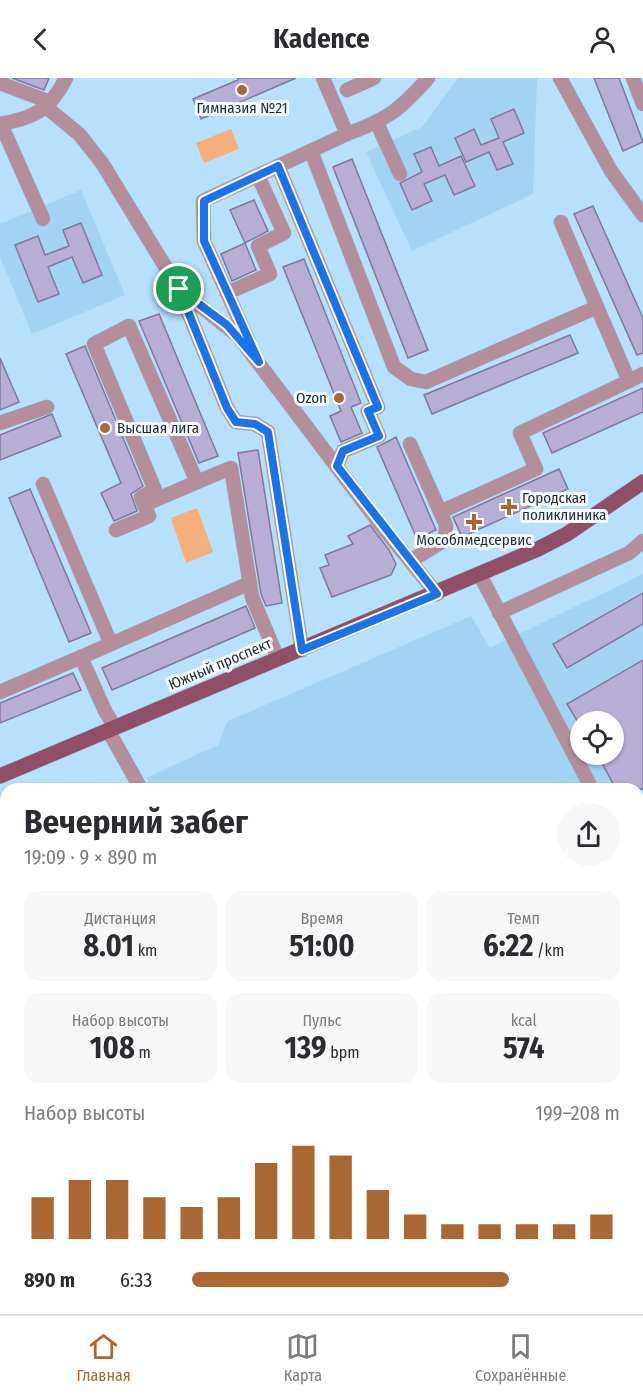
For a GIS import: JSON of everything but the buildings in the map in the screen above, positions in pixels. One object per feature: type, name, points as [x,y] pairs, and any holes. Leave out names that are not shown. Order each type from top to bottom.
[{"type":"main road","name":"Южный проспект","points":[[0,776],[480,575],[567,534],[643,482]]},
{"type":"street","points":[[43,219],[1,124],[22,120],[49,105],[66,78]]},
{"type":"street","points":[[323,78],[347,134]]},
{"type":"street","points":[[347,90],[374,78]]},
{"type":"street","points":[[560,78],[611,171],[643,215]]},
{"type":"street","points":[[633,78],[643,104]]},
{"type":"street","points":[[259,362],[204,241],[204,201],[347,134],[377,123],[400,109],[426,79]]},
{"type":"street","points":[[0,82],[49,105],[79,134],[102,163],[179,289],[227,408],[236,422],[255,424],[268,432],[302,650]]},
{"type":"street","points":[[377,123],[400,174]]},
{"type":"street","points":[[311,151],[394,367],[411,379],[426,382],[597,307]]},
{"type":"street","points":[[278,166],[378,407],[368,411],[379,436],[343,451],[337,466]]},
{"type":"street","points":[[227,293],[270,274],[258,246],[284,233],[258,176]]},
{"type":"street","points":[[561,222],[629,381]]},
{"type":"street","points":[[179,289],[227,325],[259,362],[380,524],[412,560],[437,594]]},
{"type":"street","points":[[116,530],[149,516],[141,497],[155,490],[94,344],[129,326],[196,482]]},
{"type":"street","points":[[440,512],[536,469],[520,433],[643,374]]},
{"type":"street","points":[[0,423],[47,407]]},
{"type":"street","points":[[410,444],[446,525],[445,540],[412,560]]},
{"type":"street","points":[[144,505],[231,468],[252,597],[278,659]]},
{"type":"street","points":[[43,484],[111,644]]},
{"type":"street","points":[[500,613],[629,553],[643,541]]},
{"type":"street","points":[[480,575],[589,783]]},
{"type":"street","points":[[0,692],[250,583]]},
{"type":"street","points":[[81,657],[138,783]]},
{"type":"shaded area","points":[[458,78],[537,78],[533,194],[412,251],[366,152],[422,127]]},
{"type":"shaded area","points":[[231,129],[239,149],[204,163],[196,143]]},
{"type":"shaded area","points":[[81,190],[125,295],[32,334],[0,257],[0,224]]},
{"type":"shaded area","points":[[197,508],[213,552],[186,563],[171,518]]},
{"type":"shaded area","points":[[643,574],[643,783],[149,783],[146,778],[218,745],[228,721],[471,616],[490,648]]},
{"type":"place","name":"Гимназия №21","points":[[242,90]]},
{"type":"place","name":"Ozon","points":[[339,398]]},
{"type":"place","name":"Высшая лига","points":[[105,428]]},
{"type":"place","name":"Городская поликлиника","points":[[509,507]]},
{"type":"place","name":"Мособлмедсервис","points":[[474,522]]},
{"type":"route","points":[[278,166],[378,407],[368,411],[379,436],[343,451],[337,466],[380,524],[412,560],[437,594],[302,650],[268,432],[255,424],[236,422],[227,408],[179,289],[227,325],[259,362],[204,241],[204,201],[278,166]]}]
